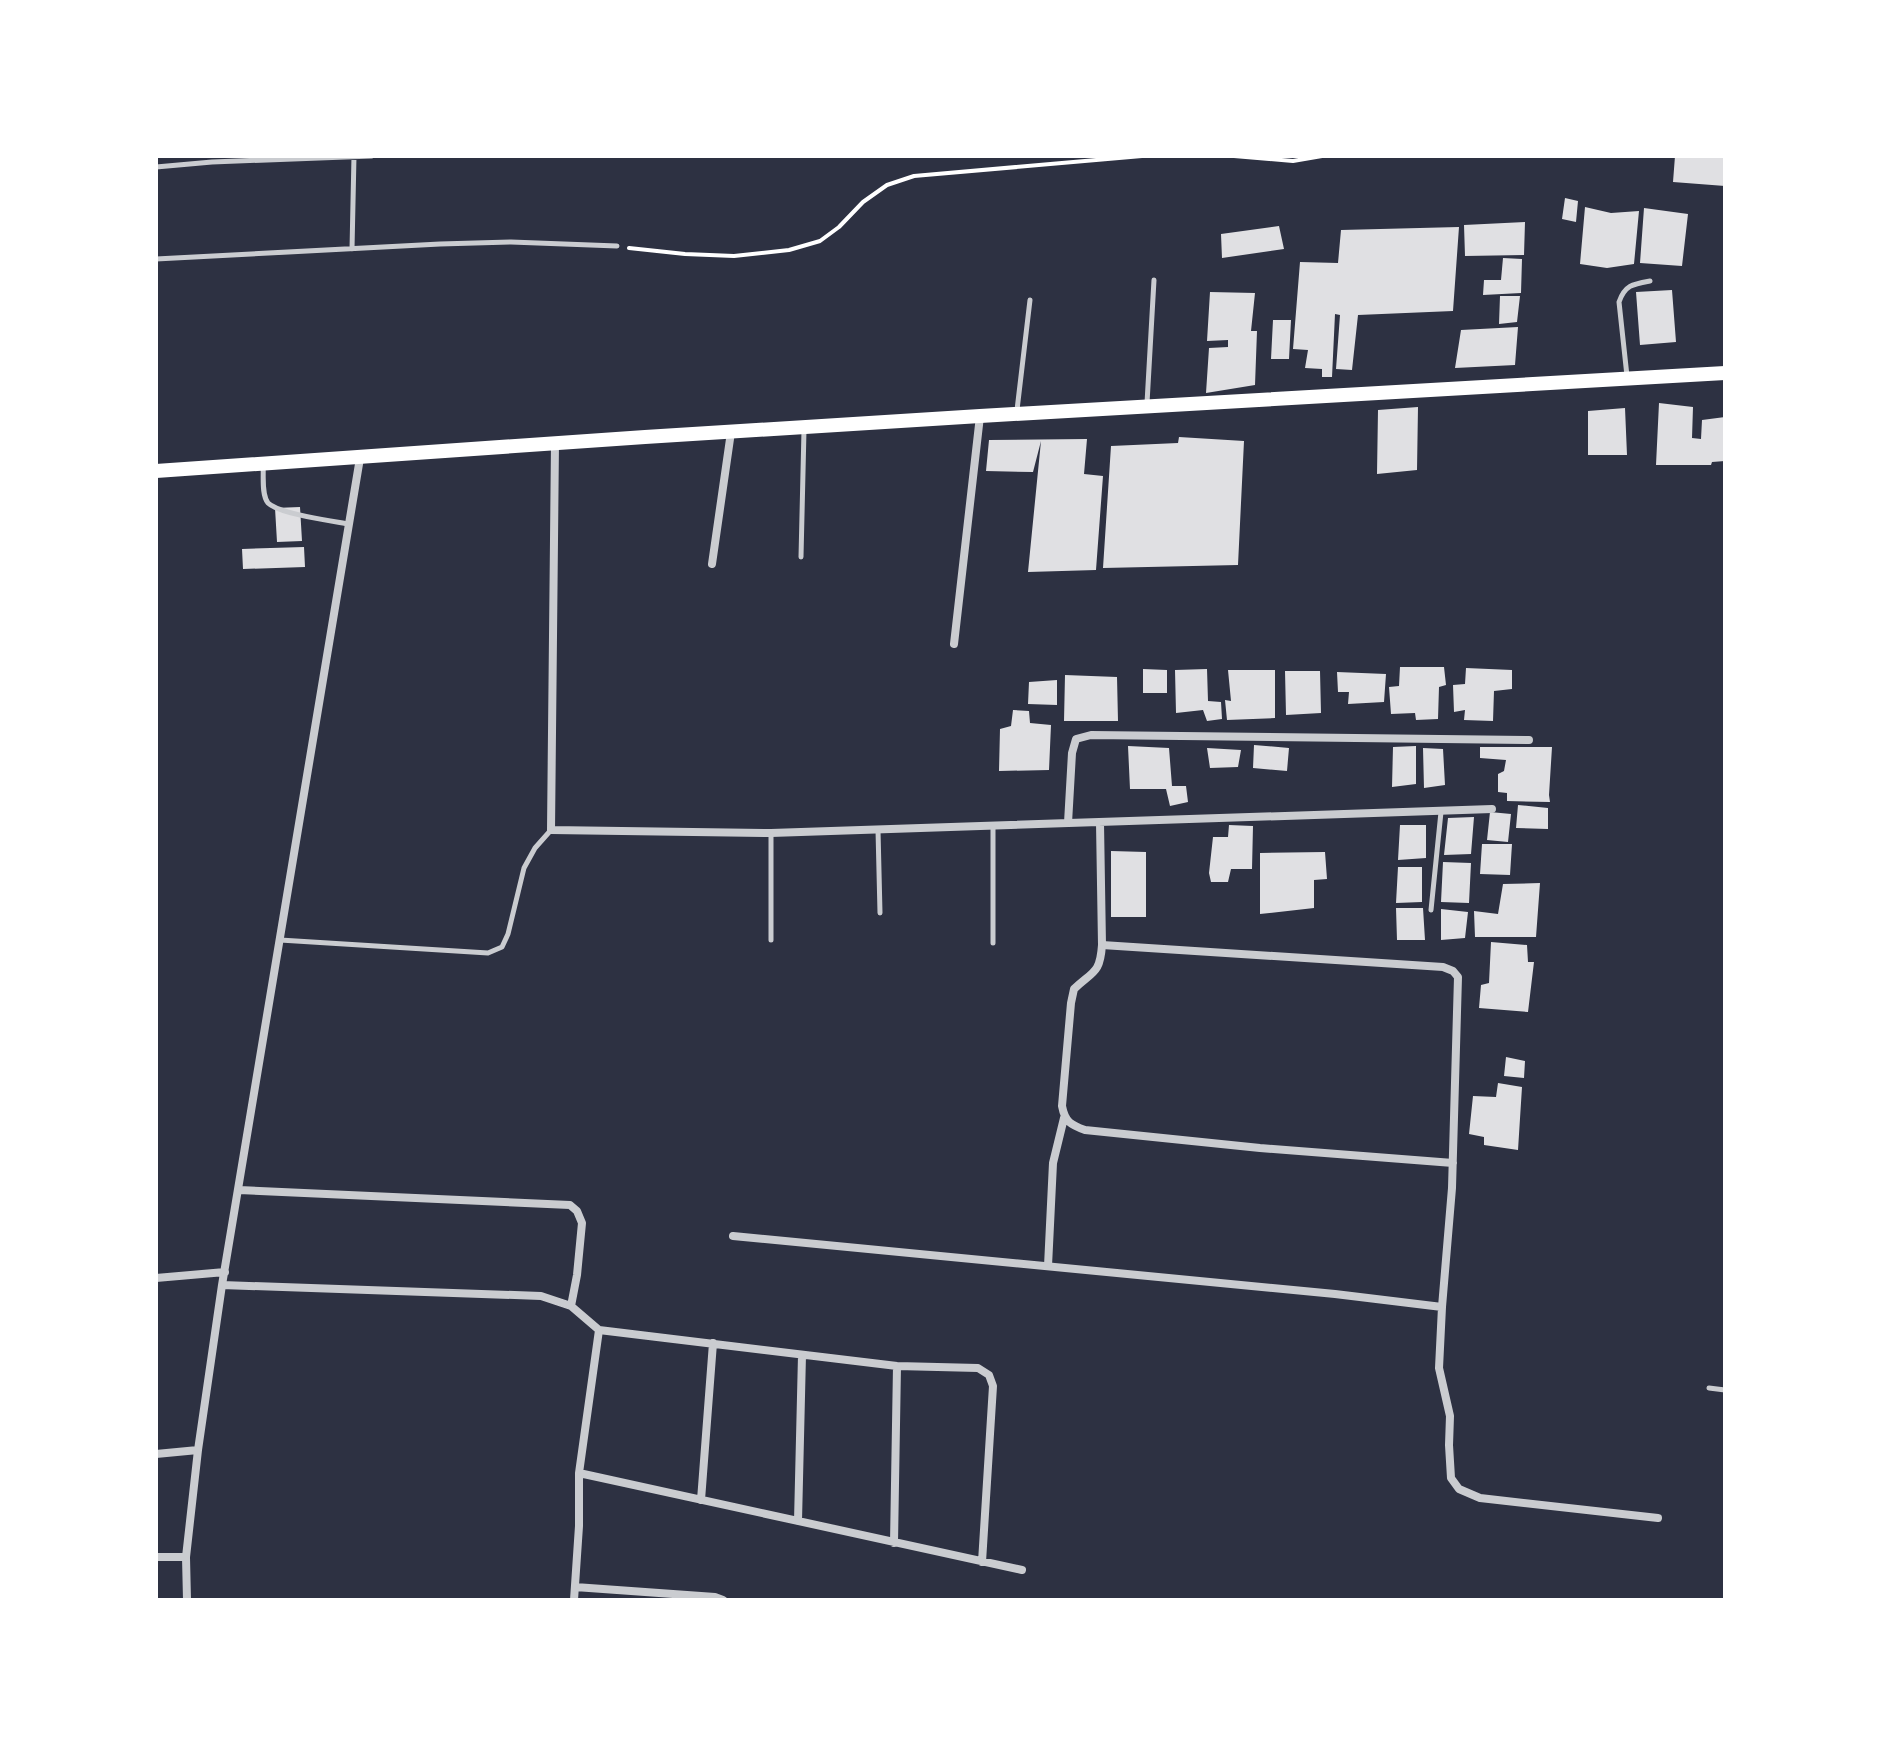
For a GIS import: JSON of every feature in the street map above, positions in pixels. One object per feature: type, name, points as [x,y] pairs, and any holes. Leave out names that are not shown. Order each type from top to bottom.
[{"type":"main road","points":[[156,471],[980,416],[1725,373]]},
{"type":"street","points":[[954,644],[980,416]]},
{"type":"street","points":[[712,564],[731,432]]},
{"type":"street","points":[[555,443],[551,830],[771,833],[1492,809]]},
{"type":"street","points":[[187,1600],[186,1557],[222,1285],[360,458]]},
{"type":"street","points":[[1068,823],[1072,753],[1076,739],[1091,735],[1529,740]]},
{"type":"street","points":[[1048,1266],[1053,1163],[1064,1118],[1062,1106],[1071,1003],[1074,989],[1094,974],[1101,960],[1100,823]]},
{"type":"street","points":[[1102,945],[1443,967],[1453,971],[1459,984],[1453,1163],[1439,1368],[1450,1416],[1451,1478],[1459,1489],[1480,1498],[1658,1518]]},
{"type":"street","points":[[1064,1118],[1071,1125],[1085,1130],[1453,1163]]},
{"type":"street","points":[[239,1190],[570,1205],[577,1211],[582,1223],[571,1306]]},
{"type":"street","points":[[733,1236],[1320,1292],[1442,1307]]},
{"type":"street","points":[[156,1278],[225,1272]]},
{"type":"street","points":[[222,1285],[541,1296],[571,1306],[599,1330],[897,1366],[978,1368],[989,1375],[993,1386],[982,1562]]},
{"type":"street","points":[[574,1600],[579,1473],[599,1330]]},
{"type":"street","points":[[701,1500],[713,1343]]},
{"type":"street","points":[[798,1521],[802,1355]]},
{"type":"street","points":[[894,1543],[897,1366]]},
{"type":"street","points":[[156,1454],[198,1450]]},
{"type":"street","points":[[579,1473],[1022,1570]]},
{"type":"street","points":[[156,1557],[186,1557]]},
{"type":"street","points":[[575,1587],[723,1600]]},
{"type":"lane","points":[[352,249],[354,156]]},
{"type":"lane","points":[[156,167],[213,159],[372,156]]},
{"type":"lane","points":[[156,259],[440,244],[511,242],[617,246]]},
{"type":"lane","points":[[1146,407],[1154,280]]},
{"type":"lane","points":[[1627,379],[1619,302],[1622,293],[1632,284],[1650,281]]},
{"type":"lane","points":[[1016,414],[1030,300]]},
{"type":"lane","points":[[801,557],[804,427]]},
{"type":"lane","points":[[263,464],[265,495],[269,503],[283,510],[349,524]]},
{"type":"lane","points":[[1431,910],[1441,811]]},
{"type":"lane","points":[[993,824],[993,943]]},
{"type":"lane","points":[[878,829],[880,913]]},
{"type":"lane","points":[[280,940],[488,953],[502,947],[524,868],[535,848],[551,830]]},
{"type":"lane","points":[[771,833],[771,940]]},
{"type":"lane","points":[[1709,1388],[1725,1390]]},
{"type":"path","points":[[617,246],[734,256],[789,250],[820,241],[875,193],[887,185],[914,176],[1142,156]]},
{"type":"path","points":[[1234,156],[1293,161],[1322,156]]},
{"type":"building","points":[[1675,156],[1725,156],[1725,186],[1673,182]]},
{"type":"building","points":[[1565,198],[1578,201],[1576,222],[1562,219]]},
{"type":"building","points":[[1585,207],[1611,213],[1639,211],[1634,264],[1607,268],[1580,264]]},
{"type":"building","points":[[1644,208],[1688,214],[1682,266],[1640,263]]},
{"type":"building","points":[[1525,222],[1524,255],[1465,256],[1464,225]]},
{"type":"building","points":[[1279,226],[1284,249],[1222,258],[1221,234]]},
{"type":"building","points":[[1459,227],[1453,311],[1358,315],[1352,370],[1336,369],[1340,315],[1335,314],[1332,377],[1322,377],[1322,369],[1305,368],[1308,350],[1293,349],[1300,262],[1338,263],[1341,230]]},
{"type":"building","points":[[1503,258],[1522,259],[1521,293],[1483,295],[1484,280],[1501,280]]},
{"type":"building","points":[[1672,290],[1676,342],[1640,345],[1636,292]]},
{"type":"building","points":[[1210,292],[1255,293],[1251,331],[1257,331],[1255,385],[1206,393],[1209,348],[1228,347],[1228,340],[1207,341]]},
{"type":"building","points":[[1500,296],[1520,296],[1517,322],[1499,324]]},
{"type":"building","points":[[1273,320],[1291,320],[1289,359],[1271,359]]},
{"type":"building","points":[[1518,327],[1515,365],[1455,368],[1461,330]]},
{"type":"building","points":[[1659,403],[1693,407],[1692,438],[1701,439],[1702,420],[1725,417],[1725,461],[1712,462],[1711,465],[1656,465]]},
{"type":"building","points":[[1418,407],[1417,470],[1377,474],[1378,410]]},
{"type":"building","points":[[1625,408],[1627,455],[1588,455],[1588,411]]},
{"type":"building","points":[[1179,437],[1244,441],[1238,565],[1103,568],[1111,446],[1178,443]]},
{"type":"building","points":[[1087,439],[1084,474],[1103,476],[1096,570],[1028,572],[1041,441],[1033,472],[986,471],[989,440]]},
{"type":"building","points":[[300,507],[302,541],[277,542],[275,508]]},
{"type":"building","points":[[304,547],[305,567],[243,569],[242,549]]},
{"type":"building","points":[[1400,667],[1444,667],[1446,685],[1439,687],[1438,719],[1416,720],[1415,713],[1391,714],[1389,687],[1399,686]]},
{"type":"building","points":[[1466,668],[1512,670],[1512,689],[1494,691],[1493,721],[1464,720],[1465,710],[1454,712],[1453,685],[1465,684]]},
{"type":"building","points":[[1143,669],[1167,670],[1167,693],[1143,693]]},
{"type":"building","points":[[1207,669],[1208,701],[1221,702],[1222,719],[1207,721],[1203,710],[1176,713],[1175,670]]},
{"type":"building","points":[[1228,670],[1275,670],[1275,718],[1227,720],[1225,700],[1231,701]]},
{"type":"building","points":[[1285,671],[1320,671],[1321,713],[1286,715]]},
{"type":"building","points":[[1337,672],[1386,674],[1384,702],[1348,704],[1349,692],[1338,692]]},
{"type":"building","points":[[1065,675],[1117,677],[1118,721],[1064,721]]},
{"type":"building","points":[[1057,680],[1057,705],[1028,704],[1029,682]]},
{"type":"building","points":[[1013,710],[1029,711],[1030,723],[1051,725],[1049,770],[999,771],[1000,729],[1011,726]]},
{"type":"building","points":[[1254,745],[1289,748],[1287,771],[1253,768]]},
{"type":"building","points":[[1128,746],[1169,748],[1172,786],[1186,786],[1188,802],[1170,806],[1166,789],[1130,789]]},
{"type":"building","points":[[1416,746],[1416,784],[1392,787],[1393,747]]},
{"type":"building","points":[[1480,747],[1552,747],[1550,802],[1507,801],[1507,793],[1498,792],[1498,774],[1504,771],[1506,760],[1480,758]]},
{"type":"building","points":[[1207,748],[1241,750],[1238,767],[1210,768]]},
{"type":"building","points":[[1423,748],[1443,749],[1445,785],[1424,788]]},
{"type":"building","points":[[1518,805],[1548,808],[1548,829],[1516,828]]},
{"type":"building","points":[[1490,812],[1511,814],[1508,842],[1487,840]]},
{"type":"building","points":[[1474,817],[1471,854],[1444,855],[1448,818]]},
{"type":"building","points":[[1229,825],[1253,826],[1252,869],[1231,869],[1228,882],[1211,882],[1213,837],[1228,837]]},
{"type":"building","points":[[1400,825],[1426,825],[1426,858],[1398,860]]},
{"type":"building","points":[[1482,844],[1512,844],[1510,875],[1480,874]]},
{"type":"building","points":[[1111,851],[1146,852],[1146,917],[1111,917]]},
{"type":"building","points":[[1325,852],[1327,879],[1314,880],[1314,908],[1260,914],[1260,853]]},
{"type":"building","points":[[1443,862],[1471,863],[1469,903],[1441,902]]},
{"type":"building","points":[[1398,867],[1422,867],[1422,902],[1396,903]]},
{"type":"building","points":[[1540,883],[1536,937],[1475,937],[1474,911],[1498,914],[1503,884]]},
{"type":"building","points":[[1396,908],[1423,908],[1425,940],[1397,940]]},
{"type":"building","points":[[1441,909],[1468,912],[1465,938],[1441,940]]},
{"type":"building","points":[[1491,942],[1527,945],[1528,962],[1534,962],[1528,1012],[1479,1008],[1481,985],[1489,983]]},
{"type":"building","points":[[1506,1057],[1525,1061],[1524,1078],[1504,1076]]},
{"type":"building","points":[[1498,1083],[1522,1087],[1518,1150],[1484,1145],[1484,1137],[1469,1134],[1473,1096],[1496,1097]]}]
